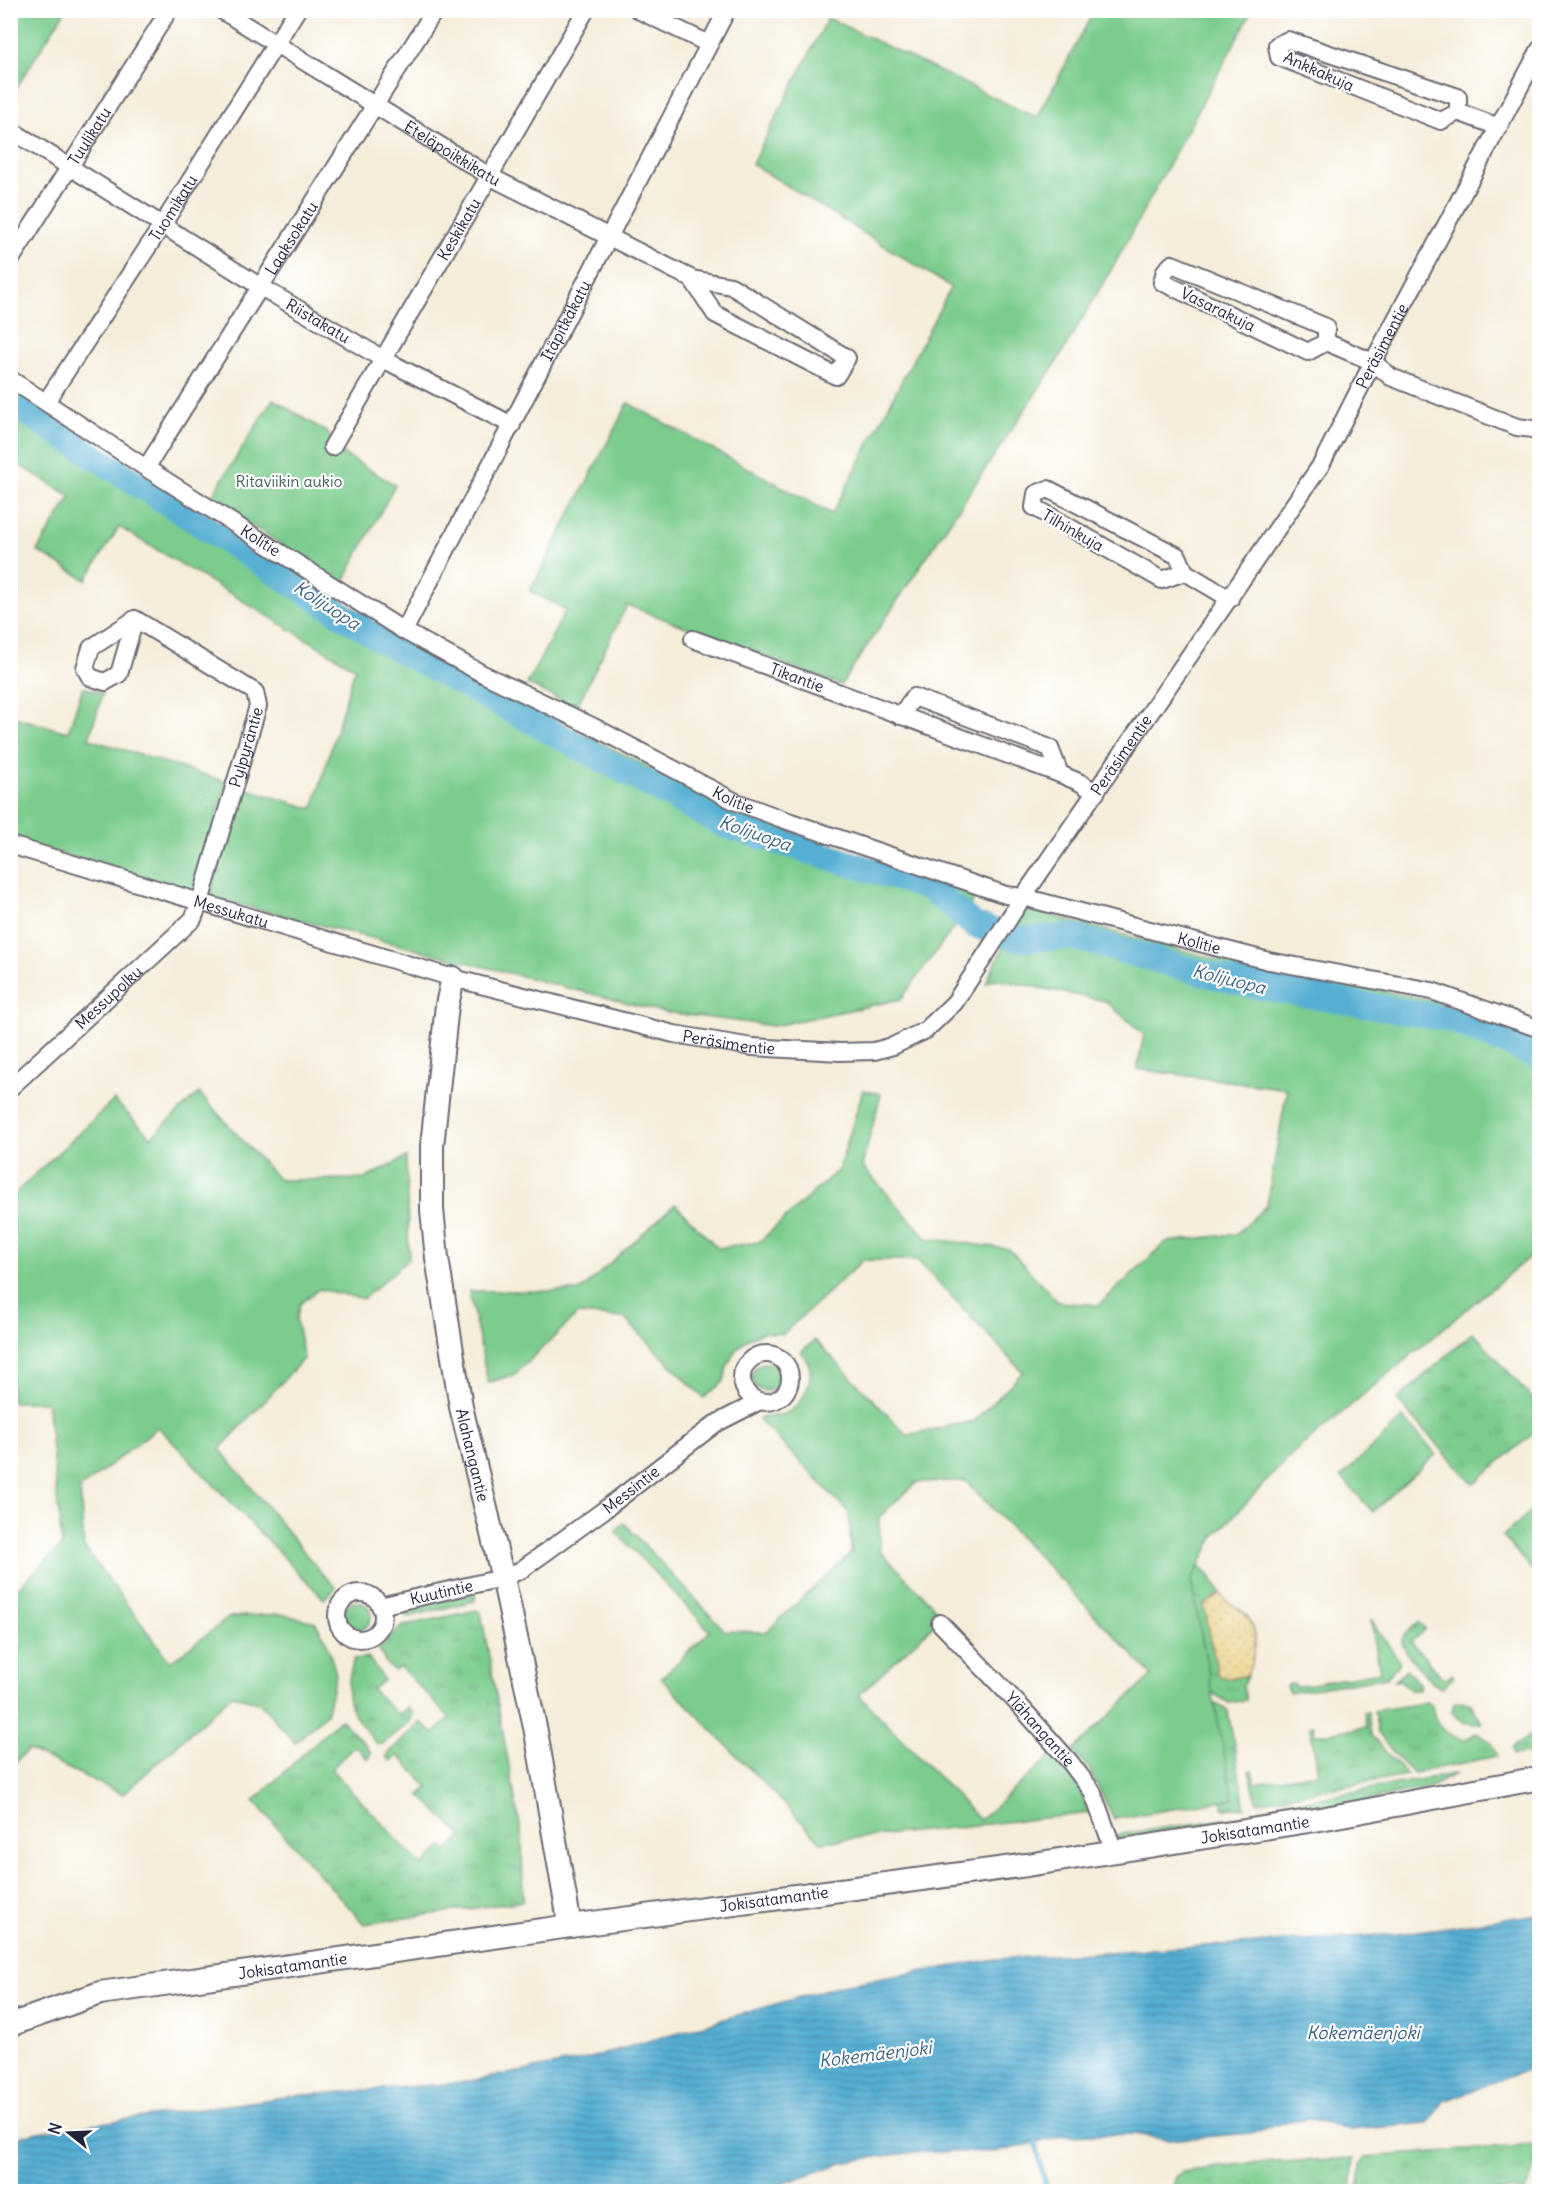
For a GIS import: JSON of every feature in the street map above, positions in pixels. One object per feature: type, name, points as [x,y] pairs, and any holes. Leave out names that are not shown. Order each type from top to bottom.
[{"type":"street","name":"Tuulikatu","points":[[10,261],[169,10]]},
{"type":"street","name":"Eteläpoikkikatu","points":[[221,10],[491,177],[692,279],[731,286],[847,358],[836,376],[715,314],[692,279]]},
{"type":"street","name":"Tuomikatu","points":[[46,402],[163,224],[297,10]]},
{"type":"street","name":"Laaksokatu","points":[[146,468],[435,10]]},
{"type":"street","name":"Keskikatu","points":[[332,447],[586,10]]},
{"type":"street","points":[[638,10],[708,44]]},
{"type":"street","name":"Itäpitkäkatu","points":[[404,631],[727,10]]},
{"type":"street","name":"Ankkakuja","points":[[1288,40],[1458,98],[1458,112],[1441,121],[1279,57],[1277,45],[1288,40]]},
{"type":"street","name":"Peräsimentie","points":[[453,978],[674,1034],[752,1047],[840,1052],[863,1051],[893,1046],[926,1030],[955,1002],[1023,897],[1321,465],[1539,49]]},
{"type":"street","points":[[1458,112],[1499,127]]},
{"type":"street","name":"Riistakatu","points":[[14,132],[261,287],[383,358],[512,425]]},
{"type":"street","name":"Vasarakuja","points":[[1172,264],[1326,327],[1326,342],[1308,352],[1162,282],[1165,270],[1172,264]]},
{"type":"street","points":[[1326,342],[1373,362],[1391,376],[1517,427],[1539,430]]},
{"type":"street","name":"Kolitie","points":[[10,379],[404,631],[483,674],[598,729],[734,801],[1006,895],[1023,897],[1269,961],[1432,991],[1539,1029]]},
{"type":"street","name":"Tilhinkuja","points":[[1185,572],[1162,580],[1034,507],[1036,494],[1048,489],[1178,556],[1185,572],[1230,599]]},
{"type":"street","name":"Pylpyräntie","points":[[135,619],[255,692],[258,705],[200,902]]},
{"type":"street","name":"Tikantie","points":[[693,639],[1060,774],[1081,783],[1096,793]]},
{"type":"street","name":"Messukatu","points":[[10,845],[453,978]]},
{"type":"street","name":"Messupolku","points":[[10,1088],[193,919],[200,902]]},
{"type":"street","name":"Alahangantie","points":[[453,978],[447,1005],[432,1146],[432,1210],[437,1258],[460,1407],[502,1578],[536,1732],[570,1926]]},
{"type":"street","name":"Messintie","points":[[502,1578],[521,1570],[604,1510],[715,1424],[760,1401]]},
{"type":"street","name":"Kuutintie","points":[[380,1606],[502,1578]]},
{"type":"street","name":"Ylähangantie","points":[[940,1623],[1022,1708],[1087,1784],[1096,1801],[1114,1851]]},
{"type":"street","name":"Jokisatamantie","points":[[10,2025],[100,1993],[1015,1866],[1315,1820],[1539,1778]]},
{"type":"green space","points":[[11,10],[65,11],[11,96],[11,37],[19,24],[11,20]]},
{"type":"green space","points":[[1094,11],[1252,11],[1118,258],[1056,363],[841,685],[627,605],[576,708],[527,684],[566,610],[530,591],[628,403],[832,514],[951,287],[752,164],[828,18],[1037,118]]},
{"type":"green space","points":[[10,391],[240,538],[476,680],[739,812],[977,896],[901,999],[774,1026],[663,1012],[209,897],[244,788],[313,809],[355,668],[119,527],[86,580],[37,551],[71,496],[11,460]]},
{"type":"green space","name":"Ritaviikin aukio","points":[[273,399],[328,433],[338,451],[395,485],[343,583],[210,499]]},
{"type":"green space","points":[[83,687],[103,693],[89,739],[227,782],[194,893],[11,839],[10,716],[68,732]]},
{"type":"green space","points":[[1022,908],[1261,971],[1431,999],[1539,1037],[1539,1249],[1292,1454],[1215,1536],[1191,1581],[1233,1799],[1114,1819],[1089,1769],[1072,1751],[1152,1675],[966,1481],[917,1482],[879,1517],[880,1551],[943,1616],[859,1695],[980,1820],[1052,1755],[1079,1787],[1089,1813],[821,1842],[661,1678],[710,1631],[615,1531],[624,1523],[725,1631],[766,1632],[851,1553],[849,1513],[759,1419],[786,1413],[802,1399],[810,1378],[810,1371],[808,1362],[801,1352],[815,1340],[907,1435],[974,1421],[1023,1372],[917,1260],[863,1260],[783,1334],[764,1332],[749,1338],[736,1350],[727,1367],[724,1381],[704,1398],[624,1318],[578,1314],[515,1374],[488,1383],[469,1291],[580,1291],[675,1204],[718,1248],[759,1242],[839,1169],[863,1090],[881,1094],[862,1166],[927,1238],[1009,1249],[1058,1302],[1099,1305],[1166,1242],[1236,1234],[1267,1205],[1287,1089],[1137,1069],[1144,1034],[1105,1001],[995,979],[986,983]]},
{"type":"green space","points":[[199,1093],[279,1180],[365,1179],[406,1157],[409,1259],[363,1299],[319,1289],[300,1304],[296,1320],[304,1358],[220,1449],[336,1588],[324,1599],[158,1427],[80,1489],[84,1547],[170,1662],[230,1617],[281,1614],[315,1622],[326,1640],[336,1674],[326,1714],[295,1743],[260,1703],[232,1695],[123,1794],[28,1750],[11,1766],[11,1595],[62,1545],[47,1402],[11,1402],[11,1197],[114,1100],[151,1137]]},
{"type":"green space","points":[[1473,1332],[1539,1406],[1540,1428],[1473,1484],[1397,1400]]},
{"type":"green space","points":[[766,1363],[776,1367],[780,1377],[776,1387],[766,1391],[756,1387],[752,1377],[756,1367]]},
{"type":"green space","points":[[1403,1418],[1436,1454],[1373,1512],[1341,1477]]},
{"type":"green space","points":[[1539,1504],[1539,1578],[1503,1536]]},
{"type":"green space","points":[[1191,1558],[1210,1576],[1221,1594],[1204,1605],[1230,1679],[1247,1675],[1243,1687],[1246,1700],[1229,1703],[1204,1688],[1173,1605]]},
{"type":"green space","points":[[468,1594],[476,1594],[475,1601],[408,1617],[404,1615],[403,1611]]},
{"type":"green space","points":[[357,1602],[367,1606],[371,1616],[367,1626],[357,1630],[347,1626],[343,1616],[347,1606]]},
{"type":"green space","points":[[477,1610],[481,1613],[522,1837],[523,1901],[364,1924],[254,1801],[340,1719],[366,1745],[371,1754],[368,1759],[355,1746],[331,1769],[422,1866],[442,1847],[447,1850],[462,1836],[420,1795],[428,1787],[398,1755],[390,1761],[386,1756],[421,1722],[434,1734],[450,1718],[400,1667],[395,1671],[386,1664],[379,1649],[402,1626]]},
{"type":"green space","points":[[1371,1620],[1400,1662],[1387,1677],[1289,1693],[1287,1684],[1294,1683],[1295,1687],[1380,1672]]},
{"type":"green space","points":[[1419,1622],[1425,1629],[1411,1642],[1445,1680],[1452,1674],[1454,1677],[1442,1688],[1437,1686],[1416,1664],[1403,1645],[1404,1635]]},
{"type":"green space","points":[[368,1657],[384,1680],[372,1690],[399,1715],[407,1707],[413,1714],[410,1722],[383,1744],[376,1743],[360,1723],[350,1706],[348,1696],[354,1659]]},
{"type":"green space","points":[[1406,1669],[1420,1685],[1419,1690],[1410,1690],[1400,1680],[1395,1681]]},
{"type":"green space","points":[[1200,1694],[1228,1711],[1245,1807],[1224,1809]]},
{"type":"green space","points":[[1462,1701],[1471,1704],[1482,1723],[1468,1724],[1458,1719],[1452,1711],[1454,1703]]},
{"type":"green space","points":[[1427,1702],[1432,1706],[1442,1729],[1447,1733],[1465,1740],[1476,1733],[1490,1741],[1497,1756],[1414,1773],[1400,1761],[1378,1733],[1374,1711]]},
{"type":"green space","points":[[1364,1712],[1368,1712],[1371,1736],[1407,1775],[1257,1802],[1249,1771],[1252,1770],[1255,1783],[1318,1773],[1310,1726],[1314,1725],[1315,1735],[1366,1727]]},
{"type":"green space","points":[[1539,1729],[1539,1756],[1527,1753],[1513,1755],[1512,1748]]},
{"type":"green space","points":[[1457,1773],[1430,1787],[1263,1824],[1259,1809]]},
{"type":"green space","points":[[1246,1816],[1249,1826],[1120,1845],[1115,1835]]},
{"type":"green space","points":[[1535,2145],[1539,2150],[1539,2157],[1525,2191],[1359,2191],[1361,2164],[1365,2157]]},
{"type":"green space","points":[[1354,2158],[1351,2191],[1174,2191],[1175,2180],[1182,2172],[1243,2164]]},
{"type":"sand","points":[[1221,1594],[1246,1615],[1254,1631],[1255,1640],[1253,1658],[1247,1675],[1230,1679],[1218,1675],[1204,1605]]},
{"type":"water","name":"Kokemäenjoki","points":[[1539,1914],[1539,2069],[1522,2072],[1444,2101],[1428,2123],[1350,2130],[1308,2119],[1293,2120],[1251,2133],[1168,2140],[1134,2134],[1064,2136],[998,2152],[917,2152],[842,2163],[758,2192],[11,2191],[11,2139],[38,2132],[291,2096],[459,2083],[583,2060],[841,1985],[996,1959],[1397,1934]]},
{"type":"waterway","name":"Kolijuopa","points":[[10,402],[383,641],[724,825],[929,888],[974,925],[1019,939],[1073,937],[1247,985],[1449,1019],[1540,1057]]},
{"type":"waterway","points":[[1036,2143],[1047,2192]]}]
